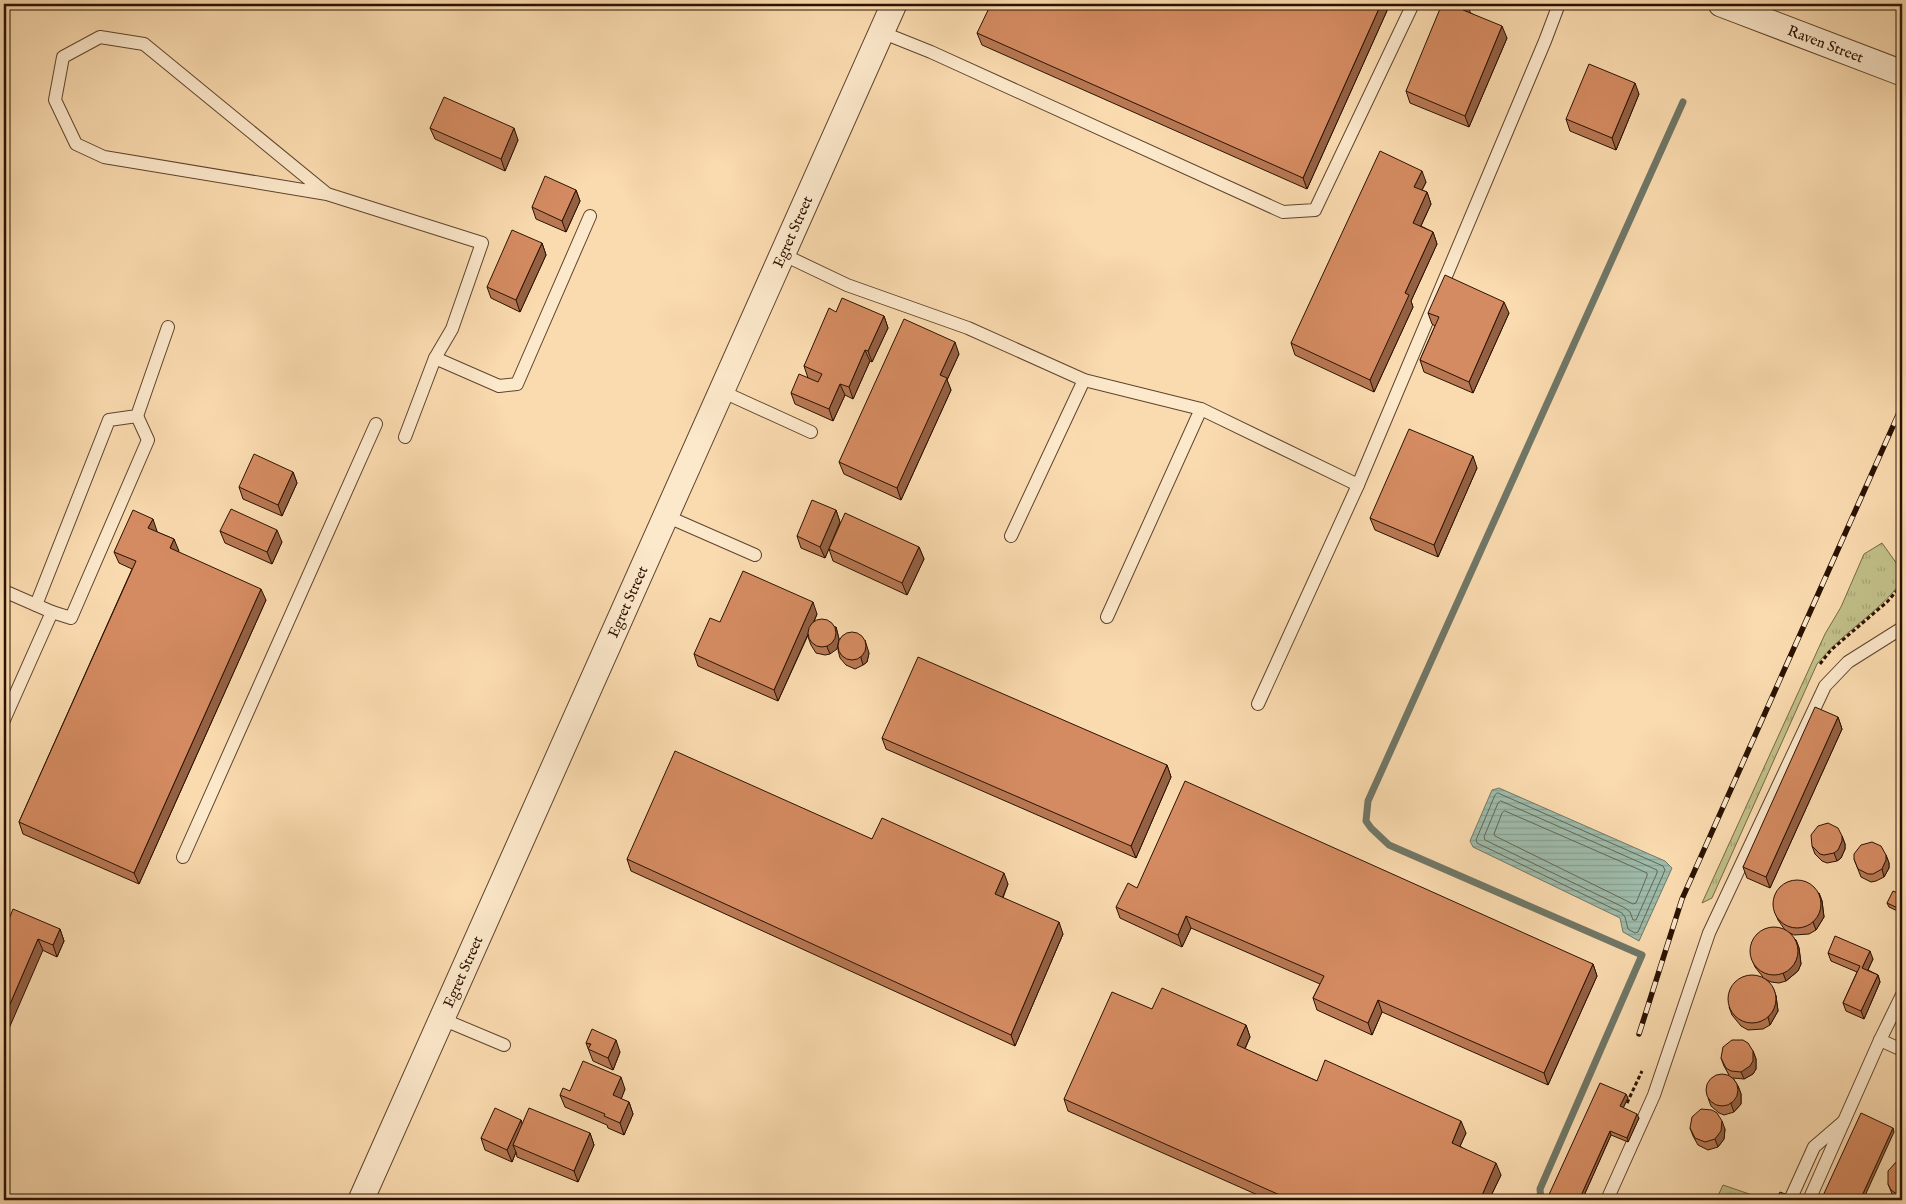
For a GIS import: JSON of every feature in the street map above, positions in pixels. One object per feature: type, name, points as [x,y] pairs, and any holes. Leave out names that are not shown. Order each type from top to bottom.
[{"type":"street","name":"Egret Street","points":[[361,1200],[894,4]]},
{"type":"street","name":"Raven Street","points":[[1721,4],[1902,73]]},
{"type":"lane","points":[[881,32],[931,52],[1283,212],[1315,210],[1413,4]]},
{"type":"lane","points":[[1258,704],[1358,484],[1559,4]]},
{"type":"lane","points":[[327,194],[144,44],[100,37],[63,56],[55,100],[76,144],[104,157],[327,194],[482,243],[452,329],[435,358],[405,437]]},
{"type":"lane","points":[[435,358],[499,386],[517,384],[590,216]]},
{"type":"lane","points":[[782,254],[847,285],[968,328],[1084,380],[1201,409],[1358,484]]},
{"type":"lane","points":[[4,591],[52,612],[71,618],[148,440],[137,416],[168,327]]},
{"type":"lane","points":[[1011,536],[1084,380]]},
{"type":"lane","points":[[722,391],[810,432]]},
{"type":"lane","points":[[1107,617],[1201,409]]},
{"type":"lane","points":[[36,605],[109,420],[137,416]]},
{"type":"lane","points":[[184,857],[376,424]]},
{"type":"lane","points":[[666,516],[755,555]]},
{"type":"lane","points":[[4,720],[52,612]]},
{"type":"lane","points":[[1607,1200],[1654,1095],[1709,934],[1825,686],[1848,662],[1902,628]]},
{"type":"lane","points":[[1809,1200],[1902,995]]},
{"type":"lane","points":[[442,1019],[504,1044]]},
{"type":"lane","points":[[1880,1040],[1902,1050]]},
{"type":"lane","points":[[1790,1200],[1814,1147],[1846,1119]]},
{"type":"green space","points":[[1882,543],[1897,564],[1902,566],[1902,581],[1883,603],[1838,642],[1817,664],[1712,898],[1702,903],[1825,634],[1841,607],[1864,554]]},
{"type":"green space","points":[[1723,1185],[1755,1196],[1755,1200],[1716,1200]]},
{"type":"water","points":[[1499,788],[1665,861],[1672,868],[1639,941],[1623,932],[1620,918],[1473,847],[1470,841],[1492,790]]},
{"type":"building","points":[[991,4],[1381,4],[1303,178],[977,33]]},
{"type":"building","points":[[1442,4],[1466,4],[1463,10],[1502,26],[1465,116],[1406,91]]},
{"type":"building","points":[[1589,64],[1635,83],[1612,138],[1566,119]]},
{"type":"building","points":[[444,97],[514,128],[501,159],[430,128]]},
{"type":"building","points":[[1380,151],[1422,171],[1414,187],[1427,192],[1413,223],[1433,232],[1405,293],[1409,295],[1370,380],[1291,343]]},
{"type":"building","points":[[545,176],[576,190],[562,221],[532,207]]},
{"type":"building","points":[[512,230],[542,243],[516,300],[487,287]]},
{"type":"building","points":[[1445,275],[1504,302],[1469,382],[1420,360],[1439,317],[1428,313]]},
{"type":"building","points":[[842,298],[884,316],[868,351],[865,350],[849,387],[840,384],[829,409],[791,393],[799,374],[818,382],[822,374],[804,366],[829,308],[836,312]]},
{"type":"building","points":[[904,319],[955,342],[940,375],[947,378],[897,488],[839,462]]},
{"type":"building","points":[[1409,429],[1473,456],[1434,545],[1370,518]]},
{"type":"building","points":[[254,454],[293,472],[278,505],[239,487]]},
{"type":"building","points":[[812,500],[836,510],[820,547],[797,536]]},
{"type":"building","points":[[231,509],[277,530],[267,552],[220,531]]},
{"type":"building","points":[[133,510],[153,519],[148,528],[174,539],[170,548],[261,589],[134,873],[19,822],[136,561],[114,552]]},
{"type":"building","points":[[845,513],[919,547],[902,583],[829,549]]},
{"type":"building","points":[[743,571],[813,602],[774,690],[694,654],[710,618],[720,622]]},
{"type":"building","points":[[822,619],[832,623],[836,633],[832,643],[822,647],[812,643],[808,633],[812,623]]},
{"type":"building","points":[[852,632],[862,636],[866,646],[862,656],[852,660],[842,656],[838,646],[842,636]]},
{"type":"building","points":[[918,657],[1167,765],[1131,846],[882,738]]},
{"type":"building","points":[[1815,707],[1838,717],[1766,877],[1743,867]]},
{"type":"building","points":[[675,751],[872,839],[882,818],[1004,873],[995,894],[1059,922],[1011,1035],[627,859]]},
{"type":"building","points":[[1185,781],[1593,964],[1544,1073],[1378,1000],[1368,1023],[1313,998],[1324,976],[1186,916],[1178,935],[1116,907],[1128,883],[1137,888]]},
{"type":"building","points":[[1828,823],[1838,828],[1842,841],[1838,850],[1824,855],[1820,854],[1812,846],[1811,835],[1818,826]]},
{"type":"building","points":[[1872,842],[1881,846],[1886,855],[1886,860],[1882,869],[1873,874],[1868,874],[1858,869],[1854,854],[1861,845]]},
{"type":"building","points":[[1797,880],[1806,882],[1814,887],[1819,895],[1821,904],[1819,913],[1814,921],[1806,926],[1797,928],[1788,926],[1780,921],[1775,913],[1773,904],[1775,895],[1780,887],[1788,882]]},
{"type":"building","points":[[1893,891],[1902,895],[1902,910],[1887,903]]},
{"type":"building","points":[[13,909],[60,929],[53,945],[38,939],[4,1018],[4,932]]},
{"type":"building","points":[[1774,927],[1783,929],[1791,934],[1796,942],[1798,951],[1796,960],[1791,968],[1783,973],[1774,975],[1765,973],[1757,968],[1752,960],[1750,951],[1752,942],[1757,934],[1765,929]]},
{"type":"building","points":[[1835,936],[1870,951],[1862,968],[1878,975],[1861,1011],[1843,1003],[1860,966],[1828,953]]},
{"type":"building","points":[[1752,975],[1761,977],[1769,982],[1774,990],[1776,999],[1774,1008],[1769,1016],[1761,1021],[1752,1023],[1743,1021],[1735,1016],[1730,1008],[1728,999],[1730,990],[1735,982],[1743,977]]},
{"type":"building","points":[[1162,988],[1246,1025],[1237,1045],[1317,1081],[1325,1060],[1461,1121],[1452,1143],[1496,1163],[1480,1200],[1291,1200],[1064,1099],[1112,992],[1152,1009]]},
{"type":"building","points":[[592,1029],[616,1040],[608,1058],[588,1049],[591,1044],[586,1043]]},
{"type":"building","points":[[1732,1040],[1743,1040],[1748,1043],[1753,1051],[1753,1061],[1750,1066],[1741,1072],[1731,1071],[1726,1068],[1721,1058],[1723,1047]]},
{"type":"building","points":[[583,1061],[621,1077],[613,1095],[629,1102],[620,1123],[604,1116],[605,1114],[560,1095],[563,1088],[570,1091]]},
{"type":"building","points":[[1722,1074],[1728,1075],[1733,1079],[1737,1084],[1737,1096],[1733,1101],[1728,1105],[1722,1106],[1716,1105],[1711,1101],[1707,1096],[1706,1090],[1707,1084],[1711,1079],[1716,1075]]},
{"type":"building","points":[[1600,1083],[1626,1094],[1620,1106],[1637,1114],[1627,1138],[1610,1131],[1579,1200],[1549,1200],[1547,1199]]},
{"type":"building","points":[[495,1108],[521,1120],[507,1150],[481,1138]]},
{"type":"building","points":[[529,1108],[590,1133],[574,1171],[513,1145]]},
{"type":"building","points":[[1701,1109],[1712,1110],[1717,1113],[1722,1121],[1721,1131],[1715,1139],[1705,1142],[1695,1138],[1690,1128],[1692,1117]]},
{"type":"building","points":[[1861,1113],[1893,1128],[1860,1200],[1821,1200]]},
{"type":"building","points":[[1902,1160],[1901,1197],[1891,1190],[1888,1184],[1888,1171],[1897,1161]]},
{"type":"building","points":[[1780,1192],[1798,1199],[1776,1200]]},
{"type":"building","points":[[1894,1196],[1902,1200],[1879,1200],[1880,1198]]},
{"type":"waterway","points":[[1541,1200],[1540,1189],[1642,955],[1389,845],[1366,821],[1368,801],[1683,102]]},
{"type":"railway","points":[[1639,1034],[1682,899],[1902,406]]}]
